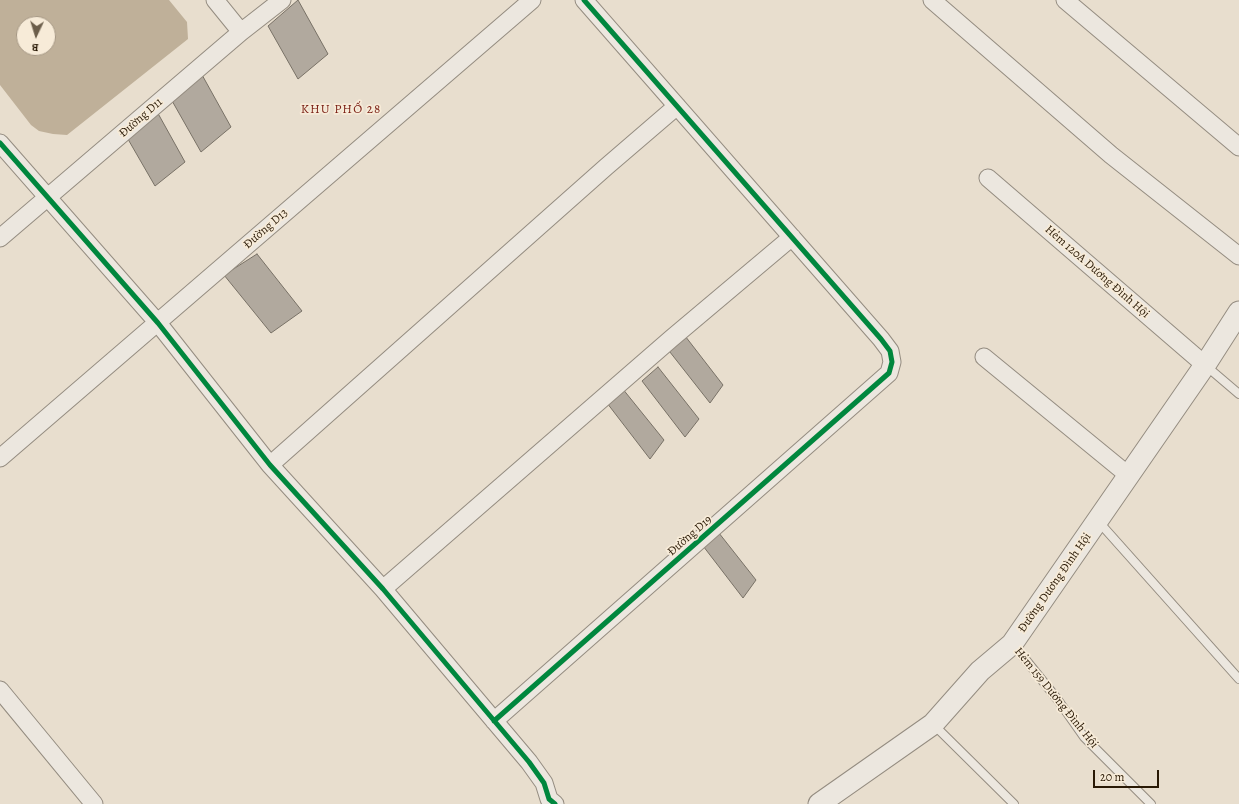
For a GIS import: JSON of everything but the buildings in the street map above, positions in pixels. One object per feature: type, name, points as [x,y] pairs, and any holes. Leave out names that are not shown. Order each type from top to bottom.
[{"type":"street","points":[[215,0],[241,32]]},
{"type":"street","name":"Đường D11","points":[[0,238],[241,32],[282,0]]},
{"type":"street","name":"Đường D13","points":[[0,458],[532,0]]},
{"type":"street","points":[[383,589],[666,343],[792,237],[584,0]]},
{"type":"street","points":[[932,0],[1111,155],[1239,256]]},
{"type":"street","points":[[1067,1],[1239,147]]},
{"type":"street","points":[[270,465],[677,106]]},
{"type":"street","points":[[0,143],[158,323],[270,465],[383,589],[529,762],[544,783],[550,802]]},
{"type":"street","name":"Hẻm 120A Dương Đình Hội","points":[[988,178],[1205,365]]},
{"type":"street","name":"Đường D19","points":[[494,721],[889,373],[892,362],[890,351],[792,237]]},
{"type":"street","name":"Đường Dương Đình Hội","points":[[819,804],[934,724],[980,671],[1012,644],[1205,365],[1239,312]]},
{"type":"street","points":[[984,356],[1128,475]]},
{"type":"street","points":[[0,690],[94,804]]},
{"type":"lane","points":[[1205,365],[1239,394]]},
{"type":"lane","points":[[1098,521],[1239,679]]},
{"type":"lane","name":"Hẻm 159 Dương Đình Hội","points":[[1012,644],[1058,700],[1084,737],[1151,804]]},
{"type":"lane","points":[[934,724],[1014,804]]},
{"type":"shaded area","points":[[0,0],[169,0],[187,22],[188,39],[67,135],[39,131],[31,125],[0,85]]},
{"type":"cycle path","points":[[494,721],[889,373],[892,362],[890,351],[881,339],[584,0]]},
{"type":"cycle path","points":[[0,143],[158,323],[270,465],[383,589],[529,762],[544,783],[549,799],[555,804]]},
{"type":"district","name":"KHU PHỐ 28","points":[[341,110]]}]
